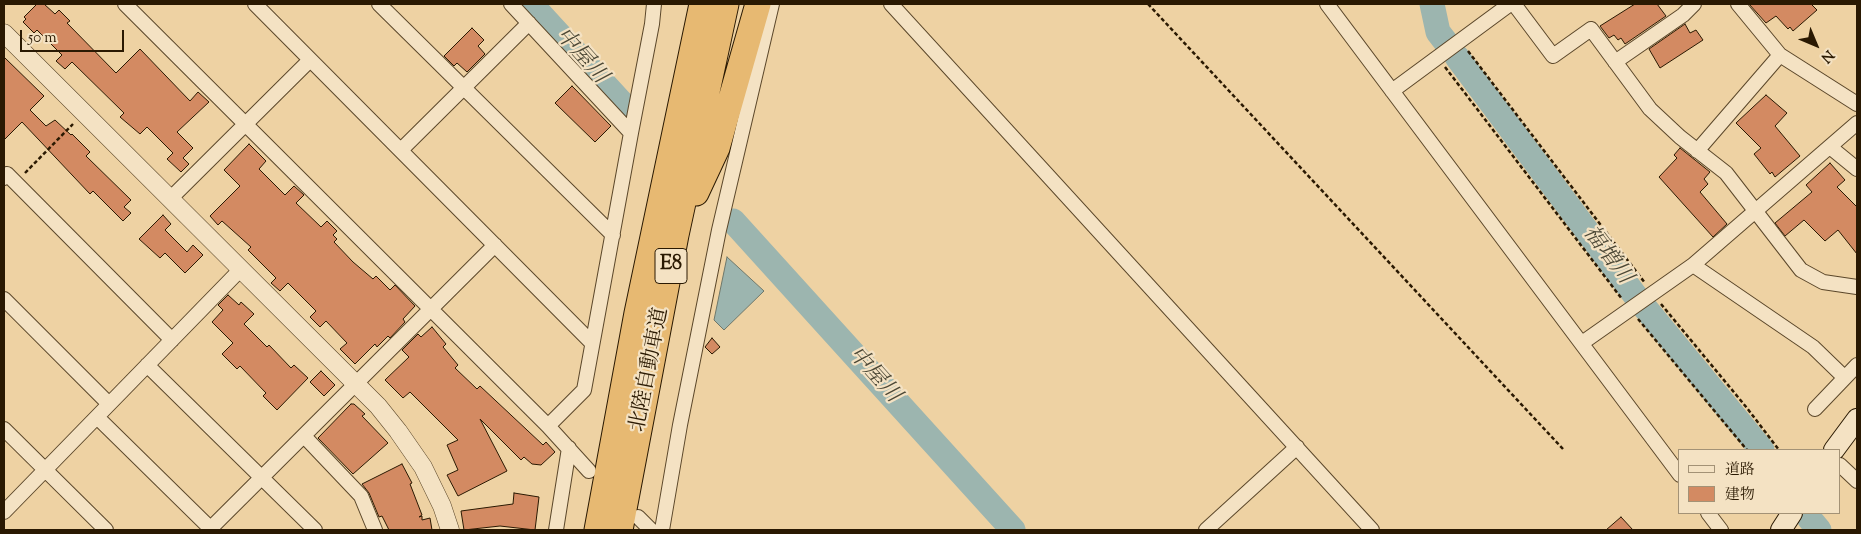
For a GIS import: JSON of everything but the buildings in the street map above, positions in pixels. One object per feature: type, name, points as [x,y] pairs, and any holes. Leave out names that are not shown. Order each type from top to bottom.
[{"type":"highway","name":"北陸自動車道","points":[[597,530],[637,313],[702,4]]},
{"type":"highway","name":"北陸自動車道","points":[[629,524],[676,235],[726,4]]},
{"type":"highway","points":[[676,235],[717,148],[758,4]]},
{"type":"main road","points":[[1835,449],[1857,419]]},
{"type":"main road","points":[[1781,530],[1791,514]]},
{"type":"street","points":[[254,4],[591,342]]},
{"type":"street","points":[[379,4],[613,235]]},
{"type":"street","points":[[511,4],[631,133]]},
{"type":"street","points":[[548,426],[584,390],[591,342],[613,235],[652,24],[654,4]]},
{"type":"street","points":[[662,530],[680,425],[719,230],[772,4]]},
{"type":"street","points":[[891,4],[1372,530]]},
{"type":"street","points":[[1326,4],[1678,471]]},
{"type":"street","points":[[1392,92],[1510,4]]},
{"type":"street","points":[[1514,4],[1553,56],[1591,29],[1650,109],[1726,174],[1801,270],[1823,282],[1857,287]]},
{"type":"street","points":[[1615,62],[1683,15],[1694,4]]},
{"type":"street","points":[[1738,4],[1780,55],[1857,104]]},
{"type":"street","points":[[129,5],[245,124],[548,426],[589,470]]},
{"type":"street","points":[[401,150],[529,23]]},
{"type":"street","points":[[4,33],[378,406],[411,448],[433,486],[450,530]]},
{"type":"street","points":[[1697,151],[1780,55]]},
{"type":"street","points":[[170,199],[310,60]]},
{"type":"street","points":[[1582,343],[1693,265],[1756,213],[1857,123]]},
{"type":"street","points":[[1830,147],[1857,169]]},
{"type":"street","points":[[10,180],[172,340]]},
{"type":"street","points":[[97,417],[210,530],[495,245]]},
{"type":"street","points":[[1693,265],[1813,347],[1844,377]]},
{"type":"street","points":[[4,512],[241,269]]},
{"type":"street","points":[[4,299],[109,404]]},
{"type":"street","points":[[1815,409],[1857,364]]},
{"type":"street","points":[[148,365],[315,530]]},
{"type":"street","points":[[4,429],[106,530]]},
{"type":"street","points":[[304,436],[361,496],[375,530]]},
{"type":"street","points":[[1206,530],[1297,447]]},
{"type":"street","points":[[556,530],[569,448]]},
{"type":"street","points":[[1841,466],[1857,481]]},
{"type":"street","points":[[1709,514],[1721,530]]},
{"type":"street","points":[[629,524],[651,530]]},
{"type":"path","points":[[1148,4],[1563,448]]},
{"type":"path","points":[[1460,41],[1652,294],[1747,408],[1778,449]]},
{"type":"path","points":[[1438,57],[1631,310],[1746,449]]},
{"type":"path","points":[[10,180],[76,121]]},
{"type":"water","points":[[727,257],[764,291],[724,330],[714,320]]},
{"type":"waterway","name":"中屋川","points":[[531,4],[629,111]]},
{"type":"waterway","name":"福増川","points":[[1432,4],[1438,32],[1445,41]]},
{"type":"waterway","name":"福増川","points":[[1457,57],[1637,298],[1761,449]]},
{"type":"waterway","name":"中屋川","points":[[733,221],[1013,530]]},
{"type":"waterway","name":"福増川","points":[[1809,518],[1819,530]]}]
